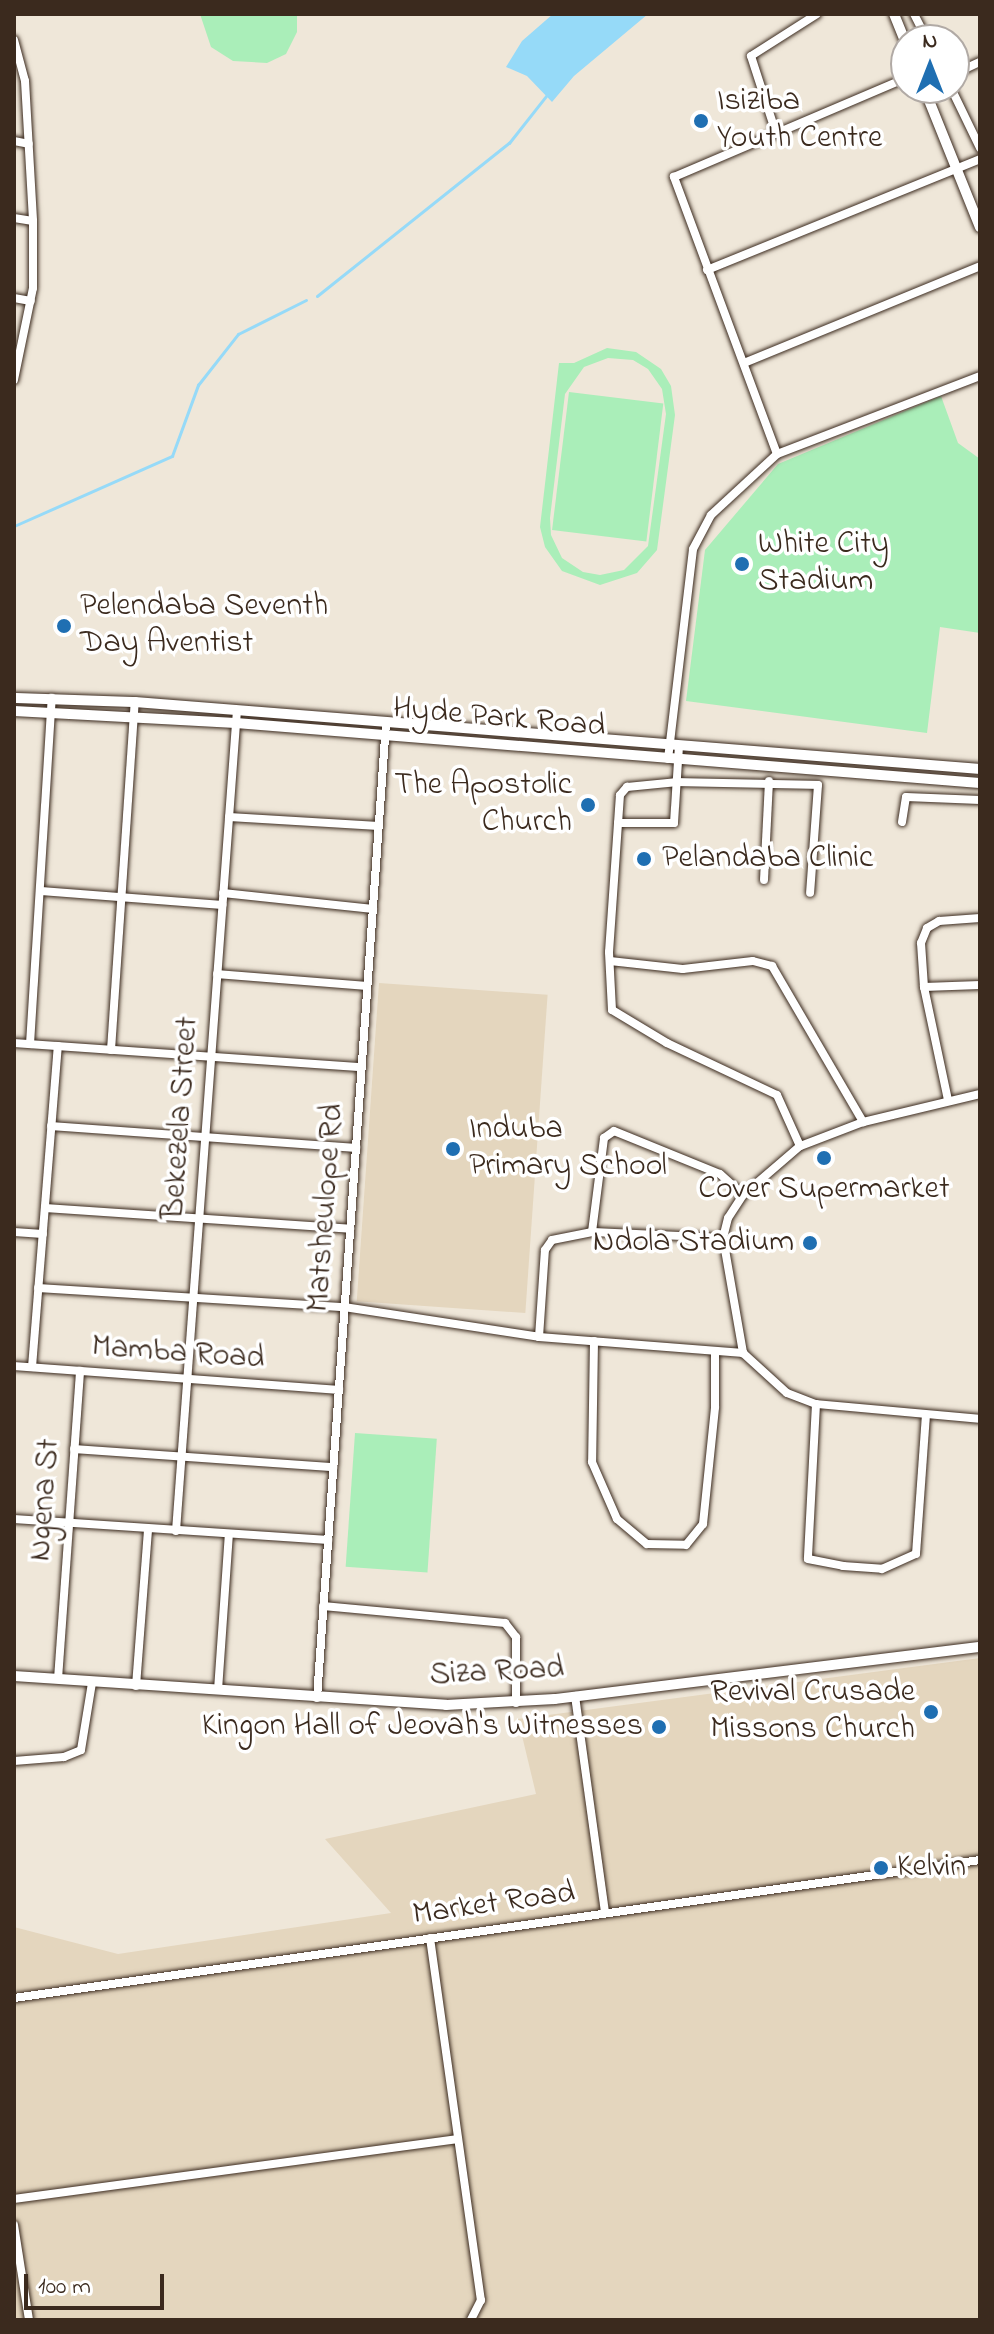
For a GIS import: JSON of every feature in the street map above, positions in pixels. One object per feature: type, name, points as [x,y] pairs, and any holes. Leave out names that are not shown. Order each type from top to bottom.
[{"type":"street","points":[[776,133],[751,56],[817,14]]},
{"type":"street","points":[[14,40],[29,144],[33,221],[31,301],[14,380]]},
{"type":"street","points":[[777,454],[674,177],[890,85]]},
{"type":"street","points":[[930,104],[980,227]]},
{"type":"street","points":[[959,104],[980,148]]},
{"type":"street","points":[[14,141],[29,144]]},
{"type":"street","points":[[707,270],[980,159]]},
{"type":"street","points":[[14,218],[33,221]]},
{"type":"street","points":[[744,363],[980,266]]},
{"type":"street","points":[[14,298],[31,301]]},
{"type":"street","points":[[618,823],[674,823],[678,782],[674,759],[693,549],[711,515],[777,454],[980,376]]},
{"type":"street","name":"Hyde Park Road","points":[[14,698],[135,702],[980,769]]},
{"type":"street","points":[[30,1044],[52,698]]},
{"type":"street","points":[[111,1050],[135,702]]},
{"type":"street","name":"Bekezela Street","points":[[176,1531],[237,710]]},
{"type":"street","name":"Hyde Park Road","points":[[14,711],[134,715],[980,783]]},
{"type":"street","name":"Matsheulope Rd","points":[[317,1698],[386,723]]},
{"type":"street","points":[[764,880],[769,781]]},
{"type":"street","points":[[800,1146],[777,1095],[617,1015],[610,1003],[618,823],[623,790],[678,782],[814,783],[820,788],[810,893]]},
{"type":"street","points":[[902,822],[906,797],[980,800]]},
{"type":"street","points":[[229,817],[379,826]]},
{"type":"street","points":[[41,891],[222,905]]},
{"type":"street","points":[[223,893],[373,909]]},
{"type":"street","points":[[948,1100],[924,987],[921,943],[927,928],[939,921],[980,918]]},
{"type":"street","points":[[610,961],[683,969],[753,961],[772,966],[863,1122]]},
{"type":"street","points":[[217,974],[367,986]]},
{"type":"street","points":[[924,987],[980,985]]},
{"type":"street","points":[[14,1043],[361,1067]]},
{"type":"street","points":[[32,1367],[58,1046]]},
{"type":"street","points":[[980,1094],[863,1122],[800,1146],[743,1195],[728,1218],[723,1238],[743,1353],[787,1393],[816,1404],[980,1419]]},
{"type":"street","points":[[51,1126],[356,1148]]},
{"type":"street","points":[[592,1232],[604,1138],[614,1131],[720,1174],[743,1195]]},
{"type":"street","points":[[45,1208],[350,1229]]},
{"type":"street","points":[[14,1232],[43,1234]]},
{"type":"street","points":[[539,1337],[545,1250],[563,1234],[592,1232],[723,1238]]},
{"type":"street","points":[[38,1288],[344,1307],[539,1337],[743,1353]]},
{"type":"street","points":[[594,1341],[592,1462],[617,1519],[647,1544],[686,1545],[703,1524],[715,1407],[715,1351]]},
{"type":"street","name":"Mamba Road","points":[[14,1366],[339,1390]]},
{"type":"street","name":"Ngena St","points":[[58,1679],[80,1371]]},
{"type":"street","points":[[816,1404],[808,1559],[843,1566],[882,1569],[916,1554],[926,1415]]},
{"type":"street","points":[[74,1449],[333,1467]]},
{"type":"street","points":[[14,1519],[328,1540]]},
{"type":"street","points":[[136,1686],[148,1529]]},
{"type":"street","points":[[218,1690],[229,1534]]},
{"type":"street","points":[[323,1606],[505,1623],[516,1637],[516,1703]]},
{"type":"street","name":"Siza Road","points":[[14,1676],[446,1705],[516,1703],[980,1647]]},
{"type":"street","points":[[14,1761],[64,1757],[81,1750],[92,1683]]},
{"type":"street","points":[[575,1696],[605,1913]]},
{"type":"street","name":"Market Road","points":[[14,1998],[980,1860]]},
{"type":"street","points":[[430,1938],[481,2300],[471,2320]]},
{"type":"street","points":[[14,2199],[456,2139]]},
{"type":"street","points":[[14,2225],[29,2320]]},
{"type":"shaded area","name":"Induba Primary School","points":[[379,983],[548,995],[525,1313],[357,1301]]},
{"type":"shaded area","points":[[980,1658],[980,2320],[14,2320],[14,1927],[118,1954],[391,1913],[325,1839],[536,1794],[518,1719]]},
{"type":"green space","points":[[200,14],[297,14],[297,32],[286,54],[267,63],[233,61],[211,47]]},
{"type":"green space","points":[[607,348],[636,352],[661,369],[671,386],[675,415],[657,550],[637,573],[600,585],[562,571],[545,547],[540,527],[559,363],[574,363]],"holes":[[[608,358],[633,360],[648,369],[662,389],[666,414],[648,546],[624,570],[600,575],[583,572],[562,558],[551,535],[550,518],[565,394],[584,367]]]},
{"type":"green space","points":[[569,392],[663,404],[646,542],[552,530]]},
{"type":"green space","points":[[941,396],[958,443],[980,459],[980,633],[940,627],[927,733],[686,701],[705,550],[778,464]]},
{"type":"green space","points":[[355,1433],[437,1439],[427,1572],[346,1567]]},
{"type":"water","points":[[553,14],[648,14],[574,76],[552,102],[527,76],[506,67],[522,41]]},
{"type":"waterway","points":[[317,296],[509,143],[546,96]]},
{"type":"waterway","points":[[14,526],[172,456],[198,385],[238,334],[306,300]]},
{"type":"place","name":"Isiziba Youth Centre","points":[[701,121]]},
{"type":"place","name":"White City Stadium","points":[[742,564]]},
{"type":"place","name":"Pelendaba Seventh Day Aventist","points":[[64,626]]},
{"type":"place","name":"The Apostolic Church","points":[[588,805]]},
{"type":"place","name":"Pelandaba Clinic","points":[[644,859]]},
{"type":"place","name":"Induba Primary School","points":[[453,1149]]},
{"type":"place","name":"Cover Supermarket","points":[[824,1158]]},
{"type":"place","name":"Ndola Stadium","points":[[810,1243]]},
{"type":"place","name":"Revival Crusade Missons Church","points":[[931,1712]]},
{"type":"place","name":"Kingon Hall of Jeovah's Witnesses","points":[[659,1727]]},
{"type":"place","name":"Kelvin","points":[[881,1868]]}]
